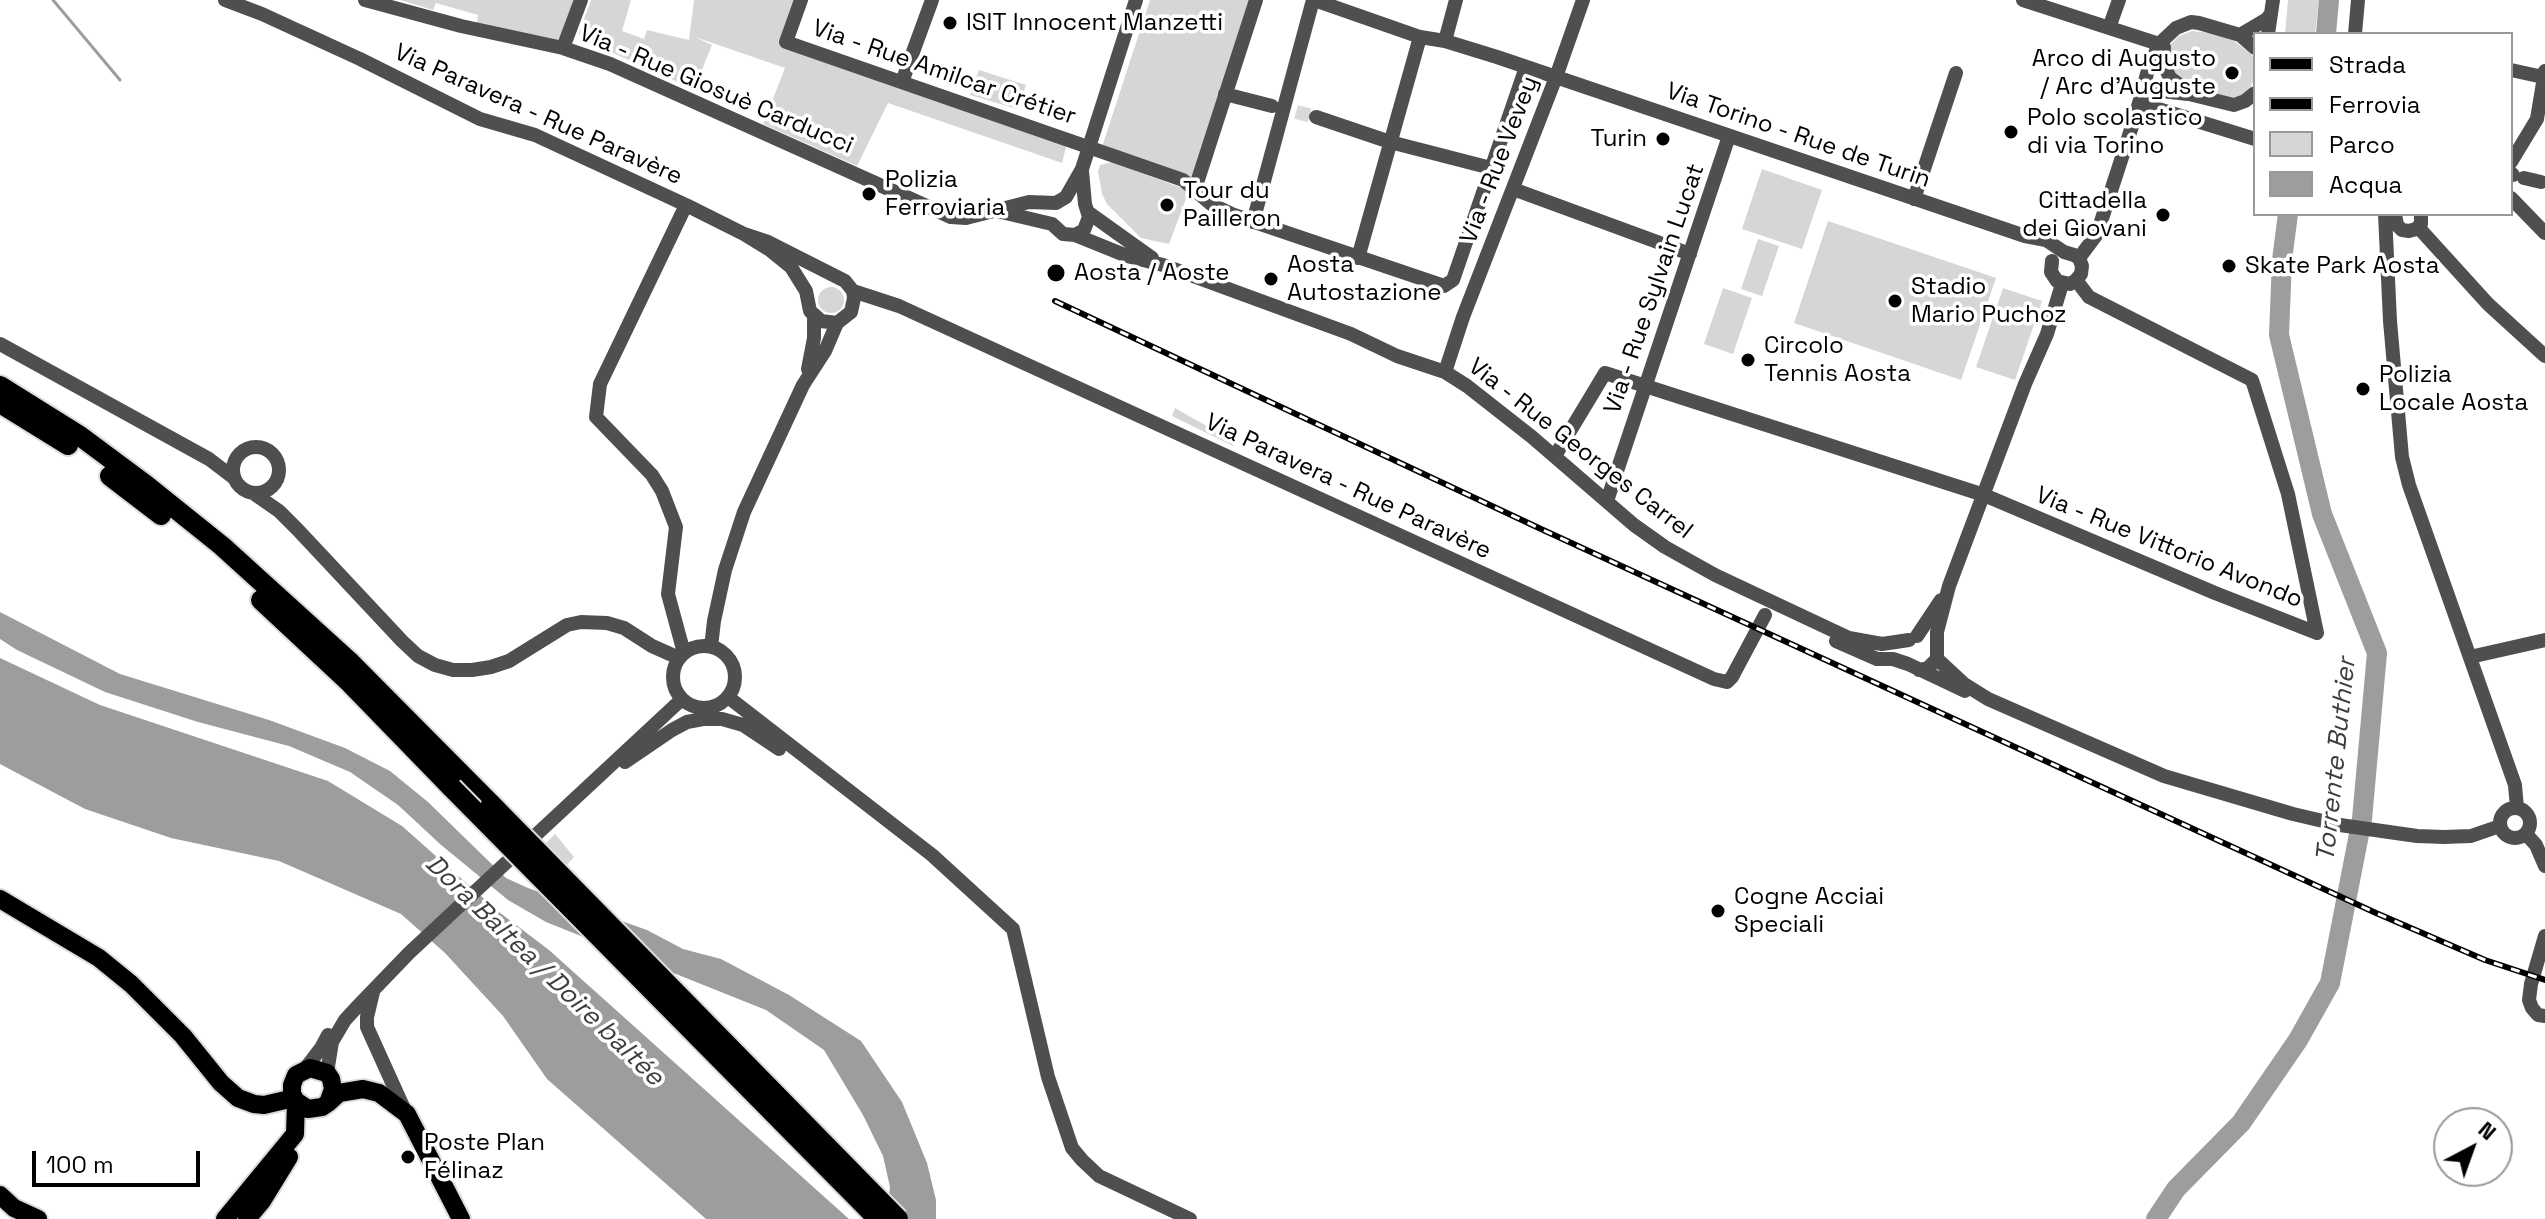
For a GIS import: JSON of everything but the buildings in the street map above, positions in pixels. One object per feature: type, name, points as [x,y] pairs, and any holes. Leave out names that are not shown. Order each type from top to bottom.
[{"type":"highway","points":[[0,386],[80,436],[146,485],[222,546],[351,663],[898,1219]]},
{"type":"highway","points":[[0,403],[78,451],[222,564],[350,683],[878,1219]]},
{"type":"main road","points":[[0,899],[99,958],[131,984],[238,1098],[248,1101],[297,1087],[316,1068],[329,1076],[347,1080],[364,1078],[388,1085],[396,1092]]},
{"type":"main road","points":[[225,1219],[249,1212],[271,1188],[321,1106],[333,1094],[329,1076]]},
{"type":"main road","points":[[297,1087],[301,1106],[321,1106],[345,1091],[373,1090],[407,1114],[461,1219]]},
{"type":"main road","points":[[249,1212],[295,1134],[297,1087]]},
{"type":"main road","points":[[0,1195],[14,1208],[38,1219]]},
{"type":"street","name":"Via Paravera - Rue Paravère","points":[[225,0],[360,59],[480,119],[535,135],[744,234],[791,267],[808,296]]},
{"type":"street","name":"Via - Rue Giosuè Carducci","points":[[365,0],[461,26],[563,48],[644,79],[951,217],[966,218],[1029,202],[1061,200]]},
{"type":"street","points":[[563,48],[581,0]]},
{"type":"street","name":"Via - Rue Amilcar Crétier","points":[[801,0],[786,42],[1183,180],[1211,204],[1253,222],[1444,286],[1453,280],[1491,168]]},
{"type":"street","points":[[902,82],[932,0]]},
{"type":"street","points":[[1052,224],[1050,214],[1082,169],[1136,0]]},
{"type":"street","points":[[1194,192],[1256,0]]},
{"type":"street","points":[[1253,222],[1317,0]]},
{"type":"street","name":"Via Torino - Rue de Turin","points":[[1317,0],[1420,37],[1445,41],[1526,67],[2025,236],[2058,257]]},
{"type":"street","points":[[1445,41],[1456,0]]},
{"type":"street","name":"Via - Rue Vevey","points":[[1445,372],[1583,0]]},
{"type":"street","points":[[2023,0],[2159,44],[2164,47],[2163,63],[2170,78],[2193,95]]},
{"type":"street","points":[[2109,28],[2119,0]]},
{"type":"street","points":[[2358,0],[2358,32]]},
{"type":"street","points":[[2268,32],[2272,7]]},
{"type":"street","points":[[2240,35],[2267,19],[2272,7]]},
{"type":"street","points":[[2079,258],[2097,234],[2159,44],[2171,31],[2191,22],[2240,35],[2253,46]]},
{"type":"street","points":[[1358,258],[1420,37]]},
{"type":"street","points":[[1319,118],[1390,142],[1491,168],[1526,67]]},
{"type":"street","points":[[2513,70],[2544,74],[2537,119],[2515,172],[2541,182]]},
{"type":"street","points":[[1914,199],[1956,73]]},
{"type":"street","points":[[2139,103],[2161,91],[2234,105],[2253,95]]},
{"type":"street","points":[[1225,94],[1284,108]]},
{"type":"street","points":[[2139,103],[2253,138]]},
{"type":"street","name":"Via - Rue Sylvain Lucat","points":[[1607,501],[1729,136]]},
{"type":"street","points":[[1075,235],[1087,225],[1082,169]]},
{"type":"street","points":[[1513,189],[1690,254]]},
{"type":"street","points":[[1061,200],[1076,198],[1163,265]]},
{"type":"street","points":[[2513,200],[2545,233]]},
{"type":"street","points":[[686,205],[600,384],[596,417],[652,475],[662,491],[676,527],[668,594],[673,616],[693,651]]},
{"type":"street","points":[[997,211],[1052,224],[1063,234],[1075,235],[1127,256],[1163,265]]},
{"type":"street","points":[[2385,216],[2402,457],[2409,485],[2515,785],[2517,808]]},
{"type":"street","points":[[2395,216],[2397,225],[2409,231],[2420,220],[2488,304],[2545,356]]},
{"type":"street","points":[[2387,252],[2401,229]]},
{"type":"street","name":"Via Paravera - Rue Paravère","points":[[744,234],[768,242],[834,277]]},
{"type":"street","points":[[1913,667],[1928,668],[1936,651],[1949,586],[2025,384],[2069,282],[2082,270],[2079,258],[2074,255],[2058,257],[2051,272],[2057,281],[2069,282]]},
{"type":"street","name":"Via - Rue Georges Carrel","points":[[1163,265],[1445,372],[1467,386],[1665,547],[1715,575],[1835,633],[1882,644],[1913,638]]},
{"type":"street","points":[[803,385],[814,338],[814,317],[808,296],[817,281],[834,277],[845,281],[853,291],[851,312]]},
{"type":"street","name":"Via - Rue Vittorio Avondo","points":[[1984,495],[2317,633],[2288,494],[2252,380],[2089,297],[2069,282]]},
{"type":"street","name":"Via Paravera - Rue Paravère","points":[[853,291],[899,306],[1727,682],[1770,613]]},
{"type":"street","points":[[673,675],[714,621],[725,570],[744,512],[803,385],[825,351],[837,323],[851,312],[879,301]]},
{"type":"street","points":[[814,317],[829,324],[837,323]]},
{"type":"street","points":[[0,344],[219,465],[242,488],[279,511],[402,641],[418,656],[435,665],[453,670],[491,667],[509,661],[567,625],[607,623],[624,628],[652,646],[667,662],[682,699],[694,706],[709,708],[728,697],[734,685],[734,671],[729,658],[652,646]]},
{"type":"street","points":[[1555,456],[1605,373],[1984,495]]},
{"type":"street","points":[[191,448],[214,456],[240,454],[255,448],[271,454],[278,465],[275,482],[277,500],[298,530]]},
{"type":"street","points":[[234,478],[233,470],[240,454]]},
{"type":"street","points":[[253,493],[266,491],[275,482]]},
{"type":"street","points":[[1715,575],[1770,613],[1861,653],[1877,659],[1893,659],[1988,699]]},
{"type":"street","points":[[1913,667],[1903,651],[1949,586]]},
{"type":"street","points":[[1770,613],[1785,612],[1846,641],[1864,642]]},
{"type":"street","points":[[1913,638],[1930,638],[1936,651],[1964,684],[1988,699],[2164,776],[2314,819],[2417,836],[2471,836],[2500,826]]},
{"type":"street","points":[[2470,657],[2545,640]]},
{"type":"street","points":[[728,697],[932,855],[1013,929],[1048,1077],[1072,1148],[1099,1176],[1190,1219]]},
{"type":"street","points":[[329,1076],[329,1051],[337,1032],[373,991],[682,699]]},
{"type":"street","points":[[606,770],[634,757],[687,722],[703,719],[722,719],[743,725],[776,748],[803,757]]},
{"type":"street","points":[[2517,808],[2504,813],[2500,826],[2505,834],[2513,838],[2534,827]]},
{"type":"street","points":[[2517,808],[2526,813],[2534,827],[2536,845],[2545,865]]},
{"type":"street","points":[[2545,936],[2529,1000],[2538,1015],[2545,1016]]},
{"type":"street","points":[[297,1087],[329,1031],[390,966],[412,951]]},
{"type":"street","points":[[373,991],[367,1027],[407,1114]]},
{"type":"green space","points":[[400,0],[575,0],[559,41],[477,23],[478,15],[436,3],[433,10]]},
{"type":"green space","points":[[591,0],[631,0],[622,31],[644,39],[647,30],[689,40],[694,0],[798,0],[781,44],[1067,143],[1062,163],[888,103],[857,166],[763,124],[785,68],[695,37],[712,45],[694,89],[584,40],[579,33]]},
{"type":"green space","points":[[1150,0],[1252,0],[1193,178],[1102,147]]},
{"type":"green space","points":[[2288,0],[2319,0],[2315,32],[2285,32]]},
{"type":"green space","points":[[2192,31],[2211,33],[2234,41],[2250,53],[2253,57],[2253,81],[2249,90],[2242,97],[2222,97],[2184,85],[2168,67],[2169,46],[2179,36]]},
{"type":"green space","points":[[979,70],[1026,85],[1017,109],[970,95]]},
{"type":"green space","points":[[1112,162],[1186,192],[1169,244],[1141,238],[1107,204],[1098,171],[1100,165]]},
{"type":"green space","points":[[1762,169],[1822,190],[1802,249],[1742,229]]},
{"type":"green space","name":"Stadio Mario Puchoz","points":[[1828,221],[1996,278],[1961,380],[1794,323]]},
{"type":"green space","points":[[1758,239],[1779,246],[1762,296],[1741,289]]},
{"type":"green space","points":[[831,287],[840,291],[844,300],[840,309],[831,313],[822,309],[818,300],[822,291]]},
{"type":"green space","points":[[1723,288],[1752,298],[1733,354],[1704,344]]},
{"type":"green space","points":[[2003,288],[2042,301],[2015,380],[1976,367]]},
{"type":"green space","points":[[1175,408],[1235,442],[1233,446],[1172,416]]},
{"type":"green space","points":[[555,834],[574,857],[565,867],[544,845]]},
{"type":"water","points":[[0,612],[120,674],[269,720],[345,748],[390,771],[428,802],[506,878],[647,930],[683,949],[721,959],[789,995],[861,1041],[902,1102],[927,1163],[936,1200],[936,1219],[886,1219],[890,1187],[883,1156],[863,1115],[824,1050],[766,1010],[546,922],[508,900],[398,805],[350,772],[289,746],[198,722],[105,692],[17,650],[0,639]]},
{"type":"water","name":"Dora Baltea / Doire baltée","points":[[0,658],[100,705],[328,781],[402,826],[499,912],[549,950],[849,1219],[706,1219],[547,1079],[503,1016],[445,953],[401,914],[279,861],[171,838],[85,809],[0,764]]},
{"type":"waterway","points":[[53,0],[120,80]]},
{"type":"waterway","name":"Torrente Buthier","points":[[2326,32],[2329,0]]},
{"type":"waterway","name":"Torrente Buthier","points":[[2156,1219],[2176,1189],[2241,1123],[2298,1040],[2330,983],[2362,819],[2377,653],[2322,514],[2279,335],[2282,260],[2288,216]]},
{"type":"tunnel","points":[[1296,112],[1316,117]]},
{"type":"railway","points":[[1055,301],[1541,529],[2376,913],[2485,960],[2545,980]]},
{"type":"place","name":"ISIT Innocent Manzetti","points":[[950,23]]},
{"type":"place","name":"Arco di Augusto / Arc d'Auguste","points":[[2232,73]]},
{"type":"place","name":"Polo scolastico di via Torino","points":[[2011,132]]},
{"type":"place","name":"Turin","points":[[1663,139]]},
{"type":"place","name":"Polizia Ferroviaria","points":[[869,194]]},
{"type":"place","name":"Tour du Pailleron","points":[[1167,205]]},
{"type":"place","name":"Cittadella dei Giovani","points":[[2163,215]]},
{"type":"place","name":"Skate Park Aosta","points":[[2229,266]]},
{"type":"place","name":"Aosta / Aoste","points":[[1056,273]]},
{"type":"place","name":"Aosta Autostazione","points":[[1271,279]]},
{"type":"place","name":"Stadio Mario Puchoz","points":[[1895,301]]},
{"type":"place","name":"Circolo Tennis Aosta","points":[[1748,360]]},
{"type":"place","name":"Polizia Locale Aosta","points":[[2363,389]]},
{"type":"place","name":"Cogne Acciai Speciali","points":[[1718,911]]},
{"type":"place","name":"Poste Plan Félinaz","points":[[408,1157]]}]
